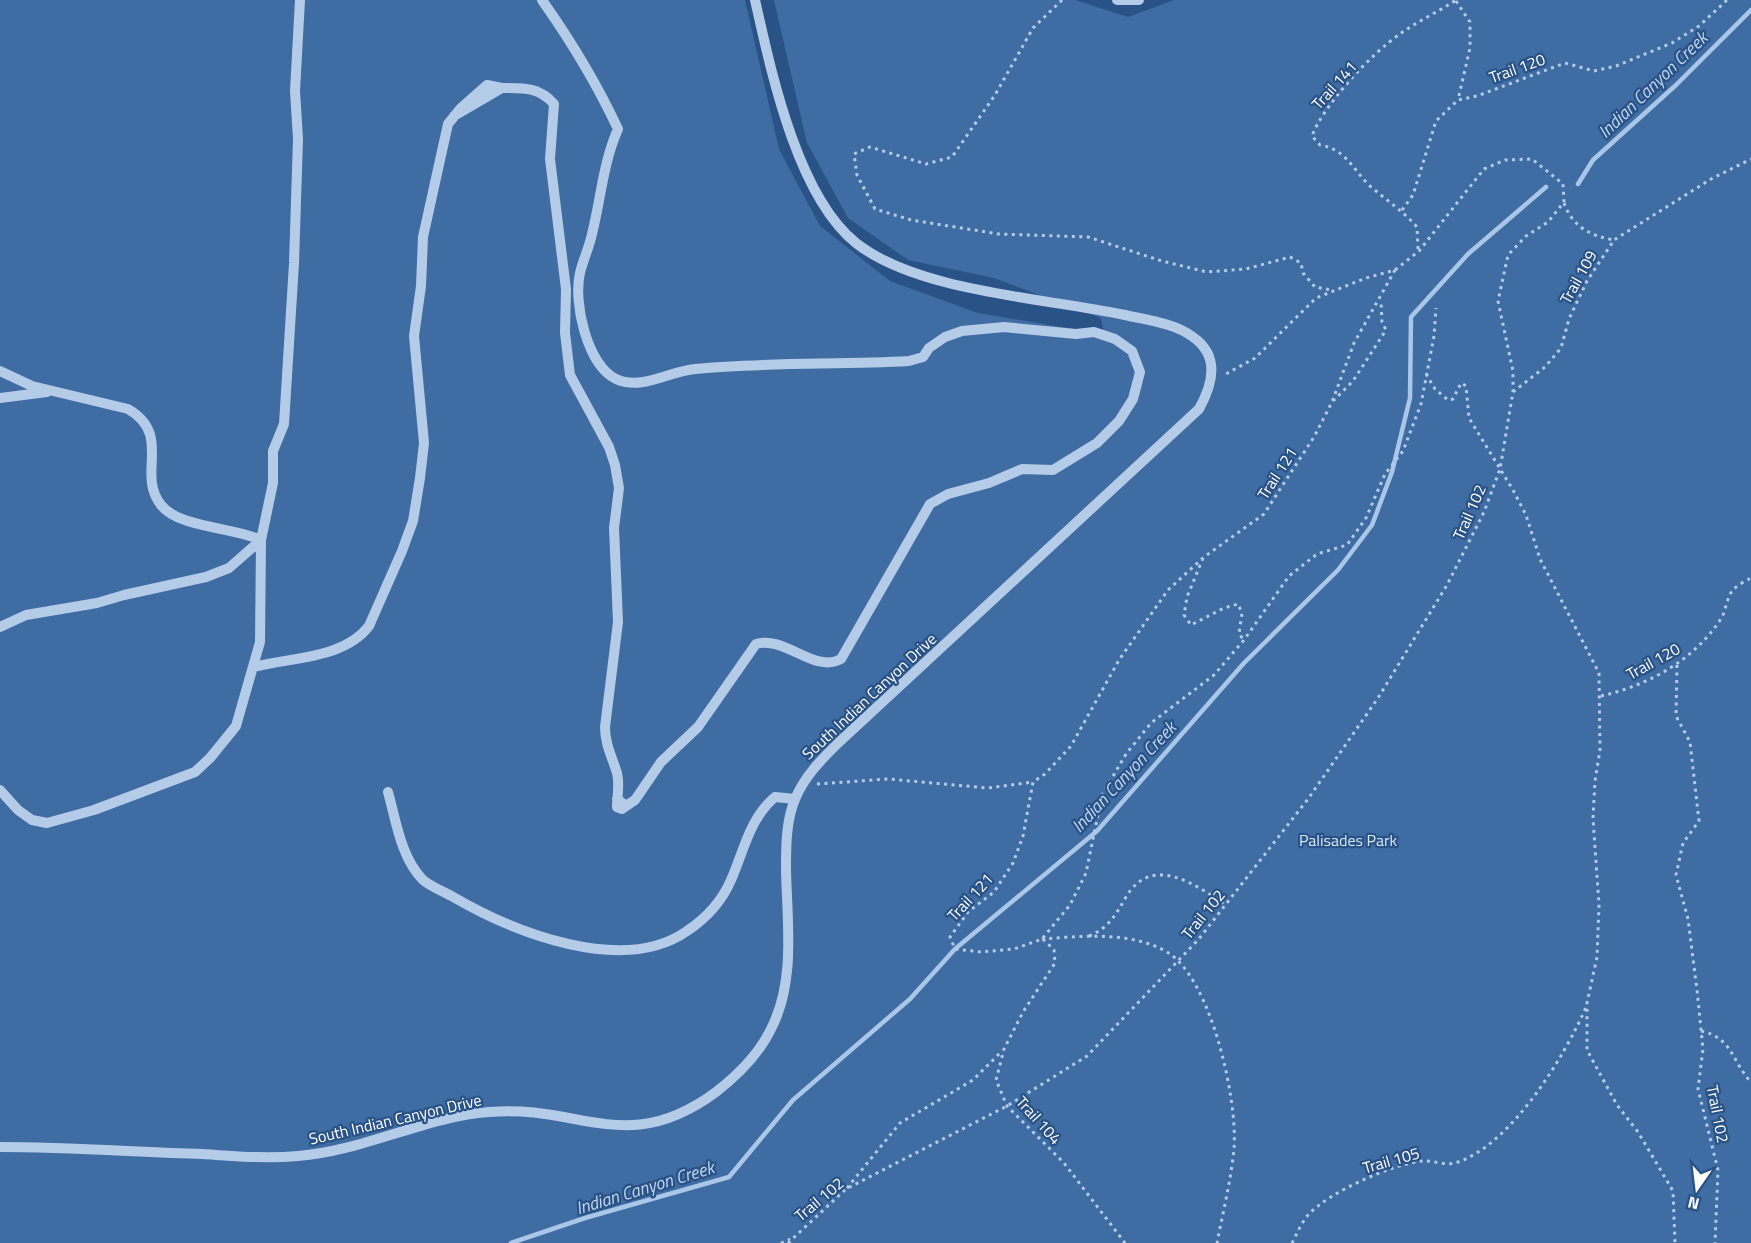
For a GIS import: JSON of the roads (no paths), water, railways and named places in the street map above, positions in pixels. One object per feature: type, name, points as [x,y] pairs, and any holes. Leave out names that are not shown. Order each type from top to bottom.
[{"type":"street","points":[[0,790],[25,815],[47,823],[94,810],[195,772],[236,726],[260,642],[261,540],[273,483],[273,451],[284,424],[285,414],[294,264],[298,139],[295,91],[300,0]]},
{"type":"street","points":[[254,667],[323,653],[348,645],[361,637],[369,626],[402,551],[413,520],[424,443],[414,336],[421,286],[423,237],[448,124],[488,85],[502,88],[530,88],[545,93],[554,104],[550,159],[566,289],[565,333],[570,375],[609,447],[619,488],[615,528],[618,622],[605,740],[618,776],[622,802],[635,800],[661,762],[698,727],[756,644],[763,642],[774,644],[823,663],[834,663],[841,659],[930,504],[948,494],[989,483],[1022,469],[1053,470],[1096,442],[1119,421],[1133,399],[1140,372],[1132,351],[1115,339],[1094,332],[1076,334],[1004,327],[962,331],[945,337],[929,348],[923,357],[909,361],[695,369],[646,382],[629,383],[616,379],[602,369],[592,354],[584,334],[578,289],[579,274],[592,235],[608,152],[618,129],[592,76],[542,0]]},
{"type":"street","name":"South Indian Canyon Drive","points":[[0,1147],[73,1147],[143,1152],[298,1156],[362,1144],[458,1116],[488,1112],[531,1113],[626,1126],[645,1125],[676,1116],[704,1100],[746,1065],[766,1039],[779,1011],[787,966],[787,833],[795,799],[802,784],[837,744],[1190,418],[1208,393],[1212,381],[1211,361],[1207,351],[1192,336],[1178,328],[1111,312],[967,286],[923,275],[894,266],[856,243],[831,215],[802,166],[791,135],[755,0]]},
{"type":"street","points":[[1117,0],[1139,0]]},
{"type":"street","points":[[0,371],[32,386],[128,409],[139,416],[148,425],[155,494],[161,506],[178,516],[234,530],[261,540]]},
{"type":"street","points":[[0,398],[53,392]]},
{"type":"street","points":[[0,627],[26,615],[97,603],[206,577],[229,568],[261,540]]},
{"type":"street","points":[[388,792],[403,848],[423,880],[480,913],[538,935],[585,947],[622,951],[656,946],[686,932],[717,905],[730,882],[750,829],[763,808],[775,797],[795,799]]},
{"type":"waterway","name":"Indian Canyon Creek","points":[[1578,184],[1593,160],[1676,85],[1751,10]]},
{"type":"waterway","name":"Indian Canyon Creek","points":[[511,1243],[585,1218],[729,1177],[793,1100],[910,999],[955,949],[1097,831],[1244,663],[1338,570],[1372,525],[1392,472],[1410,398],[1411,317],[1468,254],[1546,187]]},
{"type":"park label","name":"Palisades Park","points":[[1348,840]]}]
